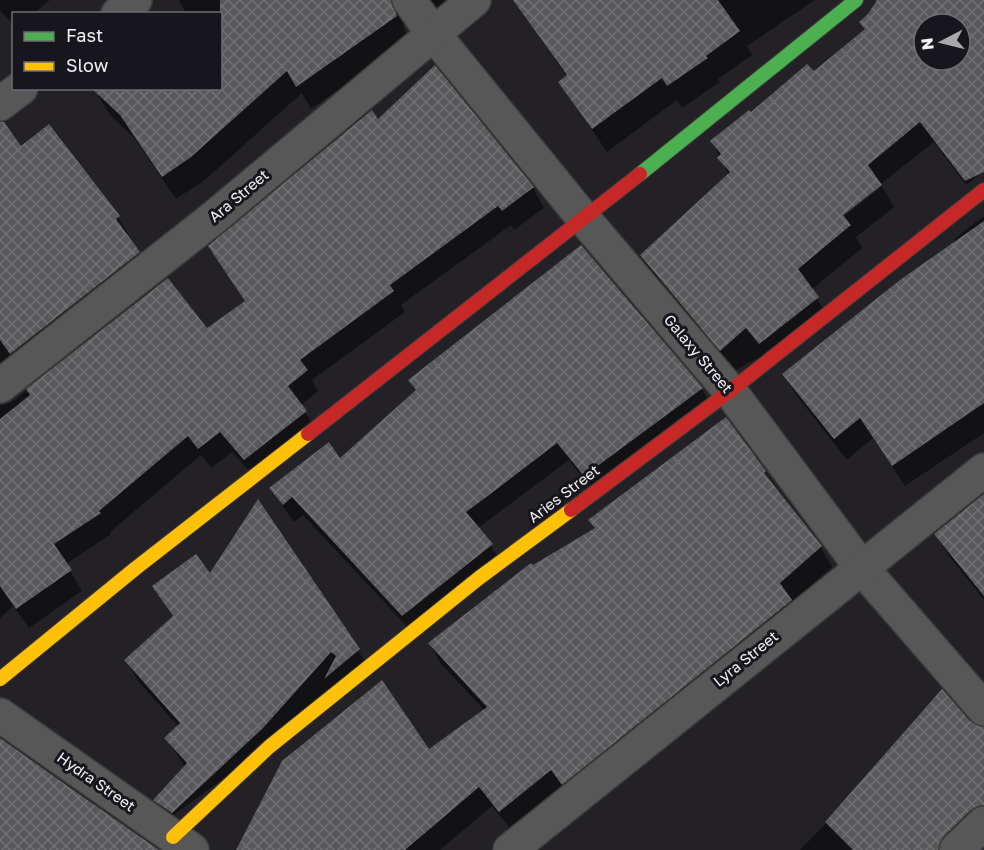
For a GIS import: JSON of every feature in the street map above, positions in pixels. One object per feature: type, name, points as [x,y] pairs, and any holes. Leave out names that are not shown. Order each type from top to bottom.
[{"type":"street","points":[[120,12],[135,0]]},
{"type":"street","name":"Galaxy Street","points":[[409,0],[432,33],[584,219],[730,391],[861,567],[984,709]]},
{"type":"street","name":"Ara Street","points":[[0,386],[212,219],[474,0]]},
{"type":"street","points":[[0,679],[145,561],[584,219],[856,0]]},
{"type":"street","points":[[0,104],[18,90]]},
{"type":"street","name":"Aries Street","points":[[182,843],[269,747],[478,578],[730,391],[984,190]]},
{"type":"street","name":"Lyra Street","points":[[510,850],[984,470]]},
{"type":"street","name":"Hydra Street","points":[[0,715],[182,843]]},
{"type":"street","points":[[956,850],[984,823]]},
{"type":"building","points":[[220,0],[391,0],[397,16],[296,87],[287,71],[191,157],[162,177],[120,115],[93,90],[222,90],[222,12],[220,12]]},
{"type":"building","points":[[513,0],[718,0],[740,31],[706,56],[708,58],[667,86],[662,78],[592,129],[558,82],[567,75]]},
{"type":"building","points":[[877,0],[984,0],[984,172],[965,181],[920,122],[868,165],[882,185],[843,215],[851,225],[798,269],[819,297],[759,344],[746,328],[720,351],[640,255],[730,172],[717,158],[721,154],[710,141],[749,110],[751,112],[807,64],[814,71],[865,29],[859,22],[868,14]]},
{"type":"building","points":[[435,65],[534,187],[502,211],[498,206],[390,285],[394,291],[300,360],[308,370],[288,386],[307,411],[244,460],[220,432],[198,449],[188,436],[99,511],[101,513],[54,544],[72,570],[16,609],[0,586],[0,419],[30,395],[26,389],[168,278],[207,328],[245,301],[208,246],[372,110],[378,119]]},
{"type":"building","points":[[0,122],[4,122],[21,146],[49,124],[120,216],[116,219],[140,252],[10,354],[0,340]]},
{"type":"building","points":[[984,221],[984,403],[892,466],[860,418],[834,439],[782,374],[900,280]]},
{"type":"building","points":[[581,245],[703,388],[584,476],[557,443],[466,512],[493,544],[402,616],[292,497],[283,505],[269,488],[329,442],[340,458],[416,390],[408,380]]},
{"type":"building","points":[[726,417],[766,471],[764,473],[822,546],[780,583],[792,600],[562,785],[551,770],[499,812],[479,787],[405,850],[236,850],[282,761],[382,680],[429,749],[487,707],[428,643],[531,563],[533,565],[595,528],[588,520]]},
{"type":"building","points":[[984,494],[984,596],[934,534]]},
{"type":"building","points":[[258,499],[360,649],[324,679],[336,656],[331,652],[263,728],[172,813],[153,800],[187,763],[164,738],[180,723],[124,660],[173,616],[152,586],[196,554],[210,573]]},
{"type":"building","points":[[942,689],[970,721],[984,727],[984,805],[971,810],[943,837],[938,850],[853,850],[825,822]]},
{"type":"building","points":[[0,738],[69,787],[159,850],[0,850]]},
{"type":"traffic: fast","points":[[640,174],[856,0]]},
{"type":"traffic: slow","points":[[0,679],[136,568],[308,434]]},
{"type":"traffic: slow","points":[[173,837],[269,747],[479,578],[571,510]]},
{"type":"traffic: jam","points":[[308,434],[640,174]]},
{"type":"traffic: jam","points":[[571,510],[730,391],[984,190]]}]
